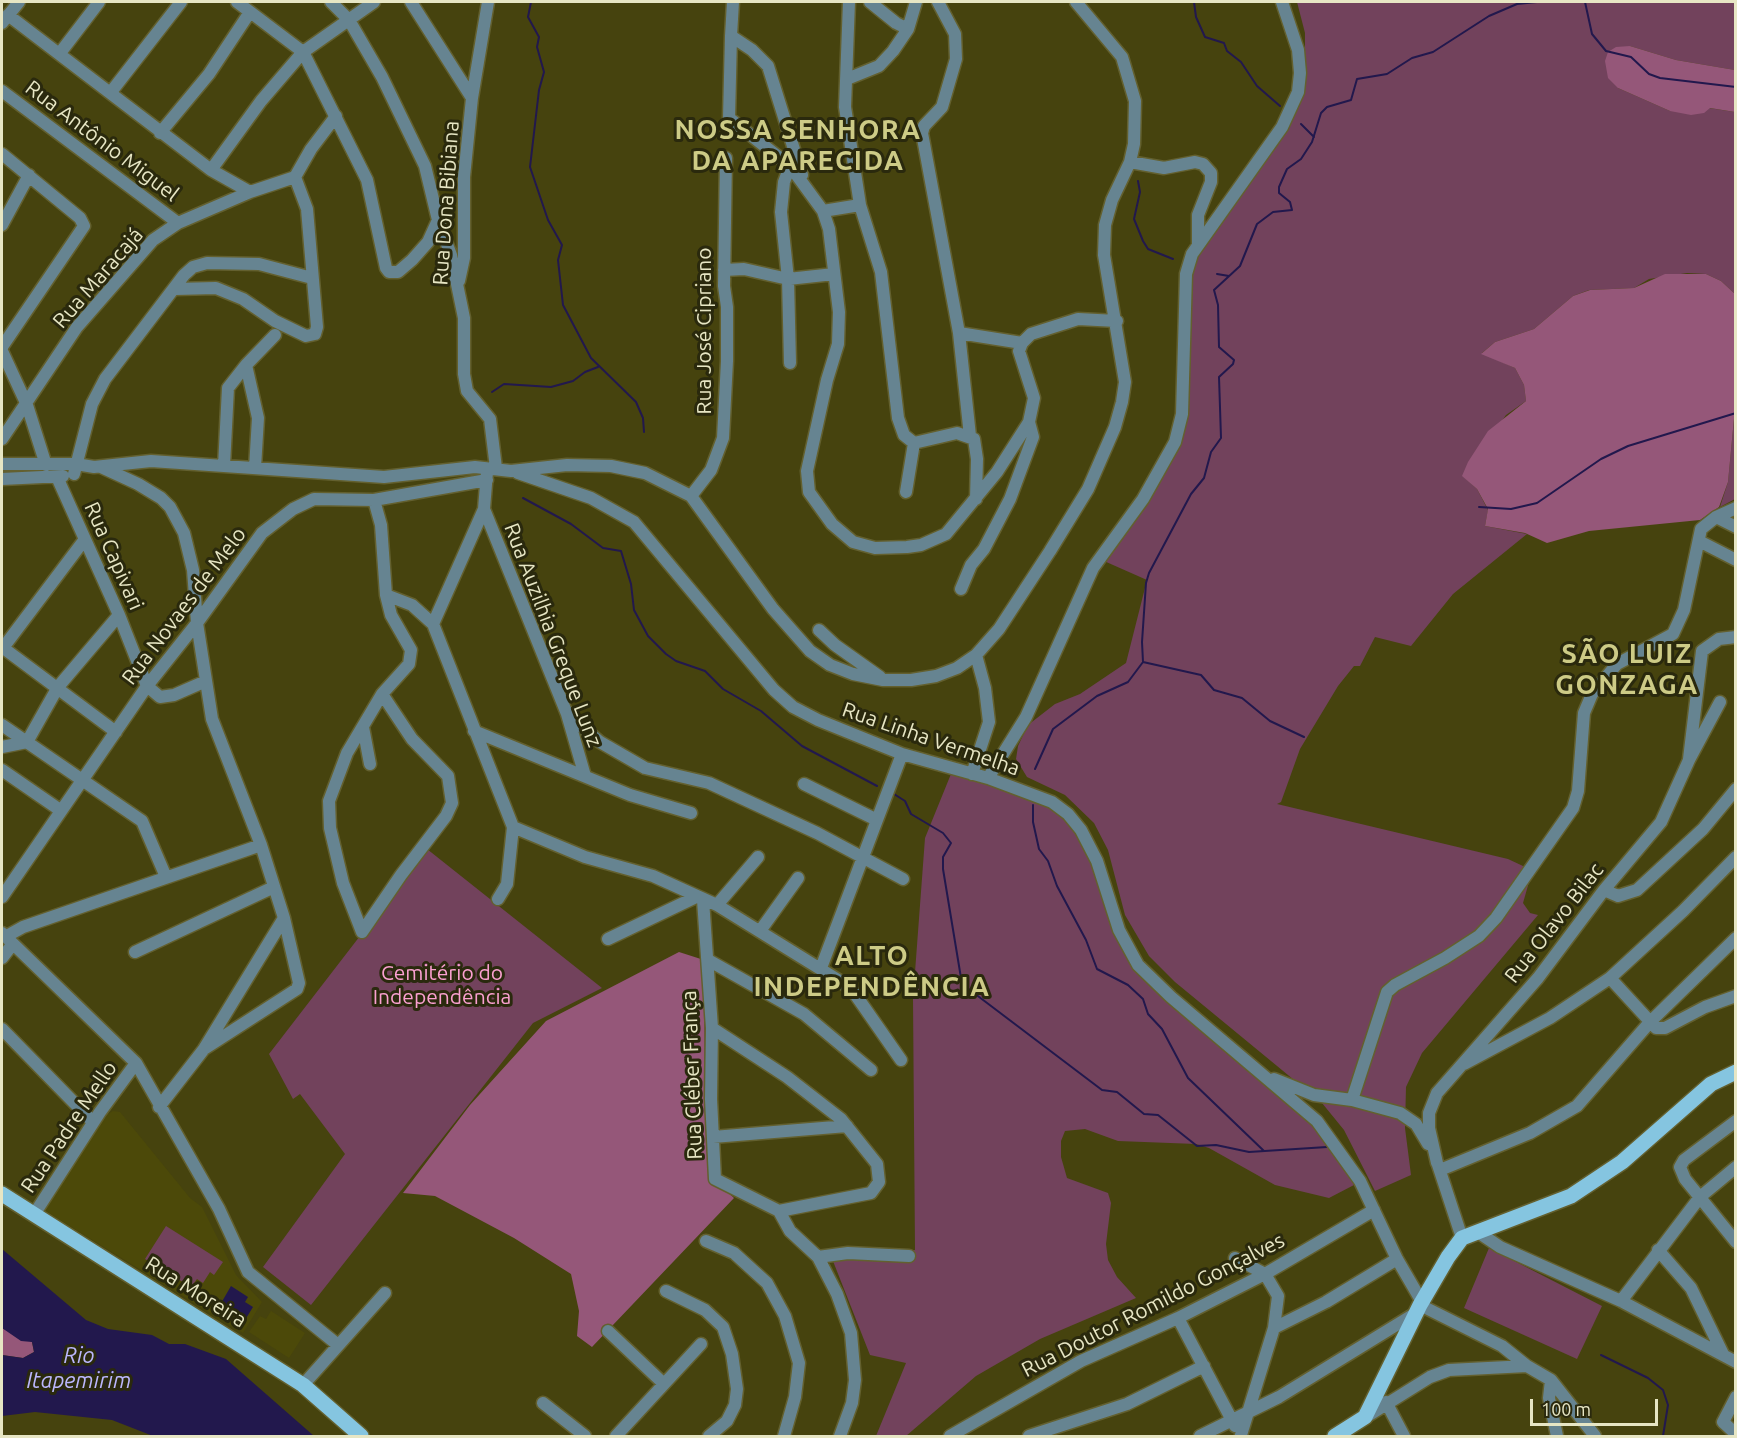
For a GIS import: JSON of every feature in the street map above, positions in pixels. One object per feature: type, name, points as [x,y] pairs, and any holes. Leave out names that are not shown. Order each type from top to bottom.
[{"type":"main road","points":[[1335,1437],[1365,1417],[1420,1307],[1462,1238],[1571,1196],[1622,1162],[1711,1084],[1736,1072]]},
{"type":"main road","name":"Rua Moreira","points":[[2,1194],[303,1385],[361,1437]]},
{"type":"street","points":[[19,2],[5,19],[60,53],[160,133],[211,170],[250,192]]},
{"type":"street","points":[[60,53],[99,2]]},
{"type":"street","points":[[111,92],[181,2]]},
{"type":"street","points":[[237,2],[303,52],[367,180],[386,268],[389,272],[398,272],[412,260],[428,242],[438,220]]},
{"type":"street","points":[[331,2],[349,20],[382,78],[425,166],[438,220],[451,255],[458,288]]},
{"type":"street","points":[[211,170],[261,101],[303,52],[374,2]]},
{"type":"street","points":[[411,2],[472,99]]},
{"type":"street","name":"Rua Dona Bibiana","points":[[484,509],[490,472],[490,419],[467,391],[464,374],[464,318],[458,288],[464,258],[464,177],[472,99],[487,2]]},
{"type":"street","points":[[733,2],[729,118],[790,165],[823,210],[830,229],[839,312],[838,344],[807,471],[809,492],[832,524],[853,542],[875,548],[921,545],[946,534],[976,499],[1029,422],[1034,398],[1019,351],[1022,343],[1031,334],[1070,321],[1117,321]]},
{"type":"street","points":[[849,2],[845,107],[860,205],[881,272],[897,418],[904,435],[914,443]]},
{"type":"street","points":[[870,2],[896,23],[908,29]]},
{"type":"street","points":[[847,80],[879,66],[908,29],[916,2]]},
{"type":"street","points":[[938,2],[955,34],[956,59],[942,107],[924,126],[922,133],[959,333],[970,436],[976,444],[976,499]]},
{"type":"street","points":[[2,464],[46,465],[75,469],[151,461],[384,477],[511,471],[567,465],[611,466],[645,473],[691,496],[773,609],[810,651],[830,665],[853,674],[883,680],[911,680],[936,676],[957,668],[976,655],[999,629],[1088,489],[1115,427],[1125,382],[1117,321],[1104,255],[1106,225],[1112,200],[1130,162],[1134,144],[1135,101],[1131,81],[1122,57],[1076,2]]},
{"type":"street","points":[[988,778],[1026,717],[1093,568],[1143,500],[1175,442],[1182,414],[1186,274],[1198,244],[1282,128],[1298,92],[1300,72],[1298,50],[1282,2]]},
{"type":"street","points":[[160,133],[209,74],[250,12]]},
{"type":"street","points":[[732,36],[752,50],[768,66],[804,182]]},
{"type":"street","name":"Rua Antônio Miguel","points":[[2,91],[178,223]]},
{"type":"street","points":[[175,289],[216,288],[243,298],[275,321],[306,336],[315,334],[317,327],[307,209],[295,177],[311,149],[336,116]]},
{"type":"street","points":[[2,155],[80,218],[84,226],[2,347]]},
{"type":"street","name":"Rua José Cipriano","points":[[691,496],[711,470],[723,438],[727,361],[724,270],[726,158]]},
{"type":"street","points":[[1130,162],[1164,168],[1195,162],[1203,164],[1211,173],[1211,182],[1198,215],[1198,244]]},
{"type":"street","points":[[790,165],[784,182],[781,213],[788,279],[790,363]]},
{"type":"street","points":[[2,225],[29,175]]},
{"type":"street","name":"Rua Maracajá","points":[[2,439],[27,405],[77,327],[153,240],[178,223],[250,192],[295,177]]},
{"type":"street","points":[[823,210],[860,205]]},
{"type":"street","points":[[75,469],[92,404],[105,379],[193,267],[207,263],[259,264],[312,278]]},
{"type":"street","points":[[724,270],[744,269],[788,279],[834,274]]},
{"type":"street","points":[[959,333],[1022,343]]},
{"type":"street","points":[[224,466],[228,388],[275,335]]},
{"type":"street","points":[[2,351],[27,405],[46,465]]},
{"type":"street","points":[[246,365],[258,417],[255,468]]},
{"type":"street","points":[[961,589],[1010,499],[1033,437],[1029,422]]},
{"type":"street","points":[[914,443],[957,433],[970,436]]},
{"type":"street","points":[[906,492],[914,443]]},
{"type":"street","points":[[129,464],[138,484]]},
{"type":"street","points":[[96,467],[138,484],[170,507],[181,526],[193,570],[197,623],[212,719],[261,845],[284,918],[299,987],[204,1049]]},
{"type":"street","points":[[2,479],[57,477],[75,469]]},
{"type":"street","name":"Rua Linha Vermelha","points":[[511,471],[591,498],[634,522],[774,690],[787,701],[818,720],[902,754],[988,778],[1052,802],[1068,814],[1081,830],[1097,861],[1119,930],[1138,965],[1257,1071],[1317,1120],[1353,1170],[1420,1307]]},
{"type":"street","name":"Rua Novaes de Melo","points":[[2,897],[147,686],[197,623],[262,533],[292,509],[314,499],[374,500],[490,472]]},
{"type":"street","name":"Rua Capivari","points":[[57,477],[119,615],[147,686]]},
{"type":"street","points":[[374,500],[381,525],[386,595],[392,615],[411,650],[409,664],[382,694],[339,769],[329,801],[330,828],[343,883],[363,932],[401,875],[446,816],[452,803],[448,776],[412,738],[382,694]]},
{"type":"street","points":[[1352,1100],[1387,992],[1395,985],[1445,958],[1479,936],[1496,918],[1573,807],[1578,791],[1584,713],[1587,704],[1617,664],[1673,634],[1684,610],[1701,529],[1716,517],[1736,508]]},
{"type":"street","points":[[433,624],[484,509]]},
{"type":"street","name":"Rua Auzilhia Greque Lunz","points":[[484,509],[567,714],[585,776]]},
{"type":"street","points":[[1716,517],[1736,526]]},
{"type":"street","points":[[85,539],[2,648],[58,687],[116,732]]},
{"type":"street","points":[[1699,542],[1736,560]]},
{"type":"street","points":[[386,595],[412,605],[433,624],[513,827],[507,884],[498,899]]},
{"type":"street","points":[[2,747],[27,742],[58,687],[119,615]]},
{"type":"street","points":[[819,630],[835,645],[883,680]]},
{"type":"street","points":[[1689,760],[1702,651],[1719,639],[1736,637]]},
{"type":"street","points":[[972,774],[988,722],[985,688],[976,655]]},
{"type":"street","points":[[147,686],[160,697],[174,695],[206,681]]},
{"type":"street","name":"Rua Olavo Bilac","points":[[1462,1238],[1429,1128],[1429,1113],[1437,1093],[1538,978],[1604,890],[1661,822],[1689,760],[1720,702]]},
{"type":"street","points":[[567,714],[600,742],[645,768],[709,783],[818,833],[903,879]]},
{"type":"street","points":[[2,725],[142,821],[166,877]]},
{"type":"street","points":[[363,728],[370,764]]},
{"type":"street","points":[[474,730],[630,795],[691,813]]},
{"type":"street","points":[[821,968],[902,754]]},
{"type":"street","points":[[2,770],[60,810]]},
{"type":"street","points":[[804,784],[877,820]]},
{"type":"street","points":[[1604,890],[1618,896],[1637,890],[1703,829],[1736,789]]},
{"type":"street","points":[[513,827],[585,857],[653,876],[717,905],[821,968],[855,994],[901,1060]]},
{"type":"street","points":[[2,958],[6,938],[23,927],[261,845]]},
{"type":"street","points":[[717,905],[758,857]]},
{"type":"street","points":[[1460,1066],[1550,1018],[1610,978],[1683,911],[1736,857]]},
{"type":"street","points":[[760,932],[798,878]]},
{"type":"street","points":[[135,952],[274,887]]},
{"type":"street","points":[[608,939],[700,899]]},
{"type":"street","name":"Rua Cléber França","points":[[700,899],[708,960],[712,1028],[715,1179],[779,1211]]},
{"type":"street","points":[[159,1107],[204,1049],[284,918]]},
{"type":"street","points":[[6,938],[136,1063],[219,1209],[248,1272],[338,1345]]},
{"type":"street","points":[[1439,1167],[1565,1115],[1594,1089],[1650,1022],[1736,938]]},
{"type":"street","points":[[708,960],[804,1014],[871,1070]]},
{"type":"street","points":[[1610,978],[1656,1028],[1665,1028],[1705,1007],[1736,996]]},
{"type":"street","points":[[712,1028],[787,1077],[847,1126],[877,1164],[879,1182],[871,1193],[779,1211],[790,1231],[818,1257],[837,1294],[850,1333],[855,1359],[852,1403],[840,1437]]},
{"type":"street","points":[[2,1029],[93,1122]]},
{"type":"street","name":"Rua Padre Mello","points":[[35,1213],[93,1122],[136,1063]]},
{"type":"street","name":"Rua Olavo Bilac","points":[[1257,1071],[1314,1095],[1352,1100],[1408,1117],[1423,1134],[1439,1167]]},
{"type":"street","points":[[1736,1121],[1684,1160],[1681,1171],[1736,1242]]},
{"type":"street","points":[[713,1137],[847,1126]]},
{"type":"street","points":[[1621,1301],[1700,1197],[1736,1167]]},
{"type":"street","name":"Rua Doutor Romildo Gonçalves","points":[[950,1437],[1082,1360],[1178,1318],[1265,1274],[1374,1210]]},
{"type":"street","points":[[1478,1232],[1500,1247],[1621,1301],[1736,1362]]},
{"type":"street","points":[[706,1241],[734,1253],[767,1283],[785,1316],[799,1363],[795,1397],[784,1437]]},
{"type":"street","points":[[1658,1250],[1691,1288],[1723,1354]]},
{"type":"street","points":[[818,1257],[848,1253],[909,1256]]},
{"type":"street","points":[[1235,1258],[1265,1274],[1278,1296],[1274,1328],[1242,1436]]},
{"type":"street","points":[[1274,1328],[1326,1302],[1397,1259]]},
{"type":"street","points":[[666,1291],[705,1310],[723,1327],[732,1354],[737,1389],[735,1405],[727,1421],[709,1437]]},
{"type":"street","points":[[303,1385],[385,1293]]},
{"type":"street","points":[[1200,1437],[1230,1419],[1279,1397],[1420,1307],[1514,1354],[1527,1366],[1551,1380],[1595,1437]]},
{"type":"street","points":[[1178,1318],[1230,1419],[1242,1436]]},
{"type":"street","points":[[608,1331],[664,1384]]},
{"type":"street","points":[[616,1437],[701,1344]]},
{"type":"street","points":[[1029,1437],[1126,1404],[1204,1366]]},
{"type":"street","points":[[1365,1417],[1430,1377],[1449,1370],[1527,1366]]},
{"type":"street","points":[[1551,1380],[1549,1398],[1557,1437]]},
{"type":"street","points":[[1736,1397],[1723,1422],[1736,1434]]},
{"type":"street","points":[[1386,1402],[1404,1437]]},
{"type":"street","points":[[543,1403],[585,1437]]},
{"type":"shaded area","points":[[1630,46],[1676,60],[1735,70],[1735,112],[1710,108],[1704,113],[1691,115],[1670,111],[1618,88],[1608,78],[1605,61],[1608,52],[1616,47]]},
{"type":"shaded area","points":[[1665,274],[1706,274],[1721,281],[1735,294],[1735,408],[1728,482],[1719,507],[1700,520],[1589,531],[1547,543],[1525,533],[1485,526],[1488,509],[1477,489],[1462,476],[1468,462],[1488,431],[1526,401],[1524,385],[1515,368],[1481,354],[1495,342],[1534,329],[1573,296],[1590,290],[1634,288]]},
{"type":"shaded area","points":[[679,952],[704,960],[705,1090],[710,1176],[734,1198],[592,1347],[577,1336],[579,1311],[571,1274],[514,1238],[435,1196],[403,1193],[470,1105],[546,1021]]},
{"type":"shaded area","points":[[113,1111],[120,1112],[190,1198],[202,1207],[236,1275],[262,1302],[243,1333],[42,1209],[80,1151],[108,1114]]},
{"type":"shaded area","points":[[271,1311],[305,1333],[289,1358],[249,1332],[260,1316],[266,1319]]},
{"type":"shaded area","points":[[2,1328],[32,1342],[34,1352],[23,1358],[2,1355]]},
{"type":"green space","points":[[1297,2],[1735,2],[1735,70],[1676,60],[1630,46],[1618,88],[1670,111],[1709,108],[1735,112],[1735,294],[1721,281],[1706,274],[1687,273],[1649,279],[1634,288],[1589,290],[1573,296],[1534,329],[1495,342],[1482,353],[1515,368],[1524,385],[1526,401],[1506,415],[1463,476],[1477,489],[1488,510],[1485,526],[1527,534],[1453,594],[1411,646],[1375,637],[1360,666],[1354,666],[1338,686],[1300,749],[1281,802],[1277,804],[1508,859],[1523,866],[1529,882],[1523,903],[1530,913],[1538,915],[1422,1053],[1406,1087],[1405,1128],[1411,1175],[1375,1191],[1344,1130],[1322,1103],[1175,982],[1149,956],[1125,915],[1108,850],[1094,823],[1065,795],[1027,777],[1016,759],[1018,746],[1028,725],[1055,704],[1080,694],[1126,663],[1147,580],[1104,561],[1174,451],[1186,297],[1193,261],[1283,135],[1305,68],[1305,33]]},
{"type":"green space","points":[[1735,408],[1735,499],[1720,507],[1728,482]]},
{"type":"green space","points":[[953,769],[1042,800],[1079,829],[1122,944],[1331,1138],[1354,1185],[1329,1198],[1275,1185],[1209,1148],[1196,1144],[1118,1141],[1085,1129],[1065,1131],[1061,1141],[1061,1157],[1067,1178],[1108,1193],[1111,1203],[1106,1244],[1108,1260],[1117,1277],[1136,1298],[1040,1339],[976,1376],[906,1436],[876,1436],[906,1363],[870,1355],[831,1256],[915,1250],[913,999],[925,838]]},
{"type":"green space","name":"Cemitério do Independência","points":[[427,849],[602,988],[533,1023],[311,1305],[263,1267],[345,1154],[300,1094],[293,1099],[269,1054]]},
{"type":"green space","points":[[166,1226],[223,1262],[214,1275],[210,1272],[203,1283],[197,1279],[191,1287],[145,1259]]},
{"type":"green space","points":[[1489,1248],[1602,1306],[1577,1359],[1464,1308]]},
{"type":"water","name":"Rio Itapemirim","points":[[2,1249],[86,1320],[108,1329],[152,1335],[169,1344],[185,1344],[226,1359],[314,1436],[153,1436],[112,1420],[35,1412],[2,1416],[2,1355],[23,1358],[34,1352],[32,1342],[21,1341],[2,1328]]},
{"type":"water","points":[[231,1286],[248,1297],[245,1302],[253,1307],[245,1320],[220,1305]]},
{"type":"waterway","points":[[531,2],[528,17],[539,37],[537,47],[544,72],[539,90],[530,167],[548,220],[562,245],[558,260],[563,305],[591,358],[636,402],[643,418],[644,432]]},
{"type":"waterway","points":[[1194,2],[1196,17],[1205,37],[1224,43],[1227,51],[1241,62],[1257,86],[1280,106]]},
{"type":"waterway","points":[[1035,769],[1053,729],[1097,696],[1128,682],[1143,662],[1142,642],[1146,583],[1149,573],[1191,494],[1204,478],[1211,452],[1221,438],[1219,377],[1233,364],[1234,360],[1219,347],[1218,305],[1214,290],[1240,266],[1257,224],[1273,212],[1292,210],[1290,202],[1279,193],[1279,187],[1287,169],[1301,159],[1312,142],[1321,113],[1327,107],[1351,100],[1357,79],[1387,74],[1412,58],[1433,52],[1489,16],[1517,4],[1537,2]]},
{"type":"waterway","points":[[1585,2],[1592,34],[1606,51],[1631,57],[1649,74],[1660,78],[1736,87]]},
{"type":"waterway","points":[[1301,124],[1314,137]]},
{"type":"waterway","points":[[1138,181],[1140,192],[1134,219],[1143,241],[1148,249],[1173,259]]},
{"type":"waterway","points":[[1217,274],[1229,276]]},
{"type":"waterway","points":[[492,392],[504,384],[551,387],[573,381],[585,372],[598,367]]},
{"type":"waterway","points":[[1479,507],[1511,509],[1537,503],[1601,459],[1628,446],[1736,413]]},
{"type":"waterway","points":[[523,498],[571,524],[603,548],[621,551],[631,584],[634,610],[648,636],[666,654],[676,661],[705,671],[723,689],[761,711],[802,746],[877,786]]},
{"type":"waterway","points":[[1143,662],[1201,675],[1214,690],[1242,698],[1270,721],[1304,737]]},
{"type":"waterway","points":[[894,794],[905,801],[911,814],[943,833],[951,843],[943,857],[943,869],[962,984],[1102,1090],[1117,1092],[1144,1114],[1158,1115],[1197,1146],[1216,1145],[1249,1152],[1327,1147]]},
{"type":"waterway","points":[[1033,805],[1033,822],[1039,849],[1048,861],[1057,886],[1086,940],[1097,969],[1128,985],[1143,999],[1148,1014],[1162,1029],[1188,1078],[1264,1151]]},
{"type":"waterway","points":[[1601,1355],[1648,1378],[1663,1390],[1668,1405],[1663,1436]]},
{"type":"district","name":"NOSSA SENHORA DA APARECIDA","points":[[798,146]]},
{"type":"district","name":"SÃO LUIZ GONZAGA","points":[[1627,670]]},
{"type":"district","name":"ALTO INDEPENDÊNCIA","points":[[872,972]]}]
